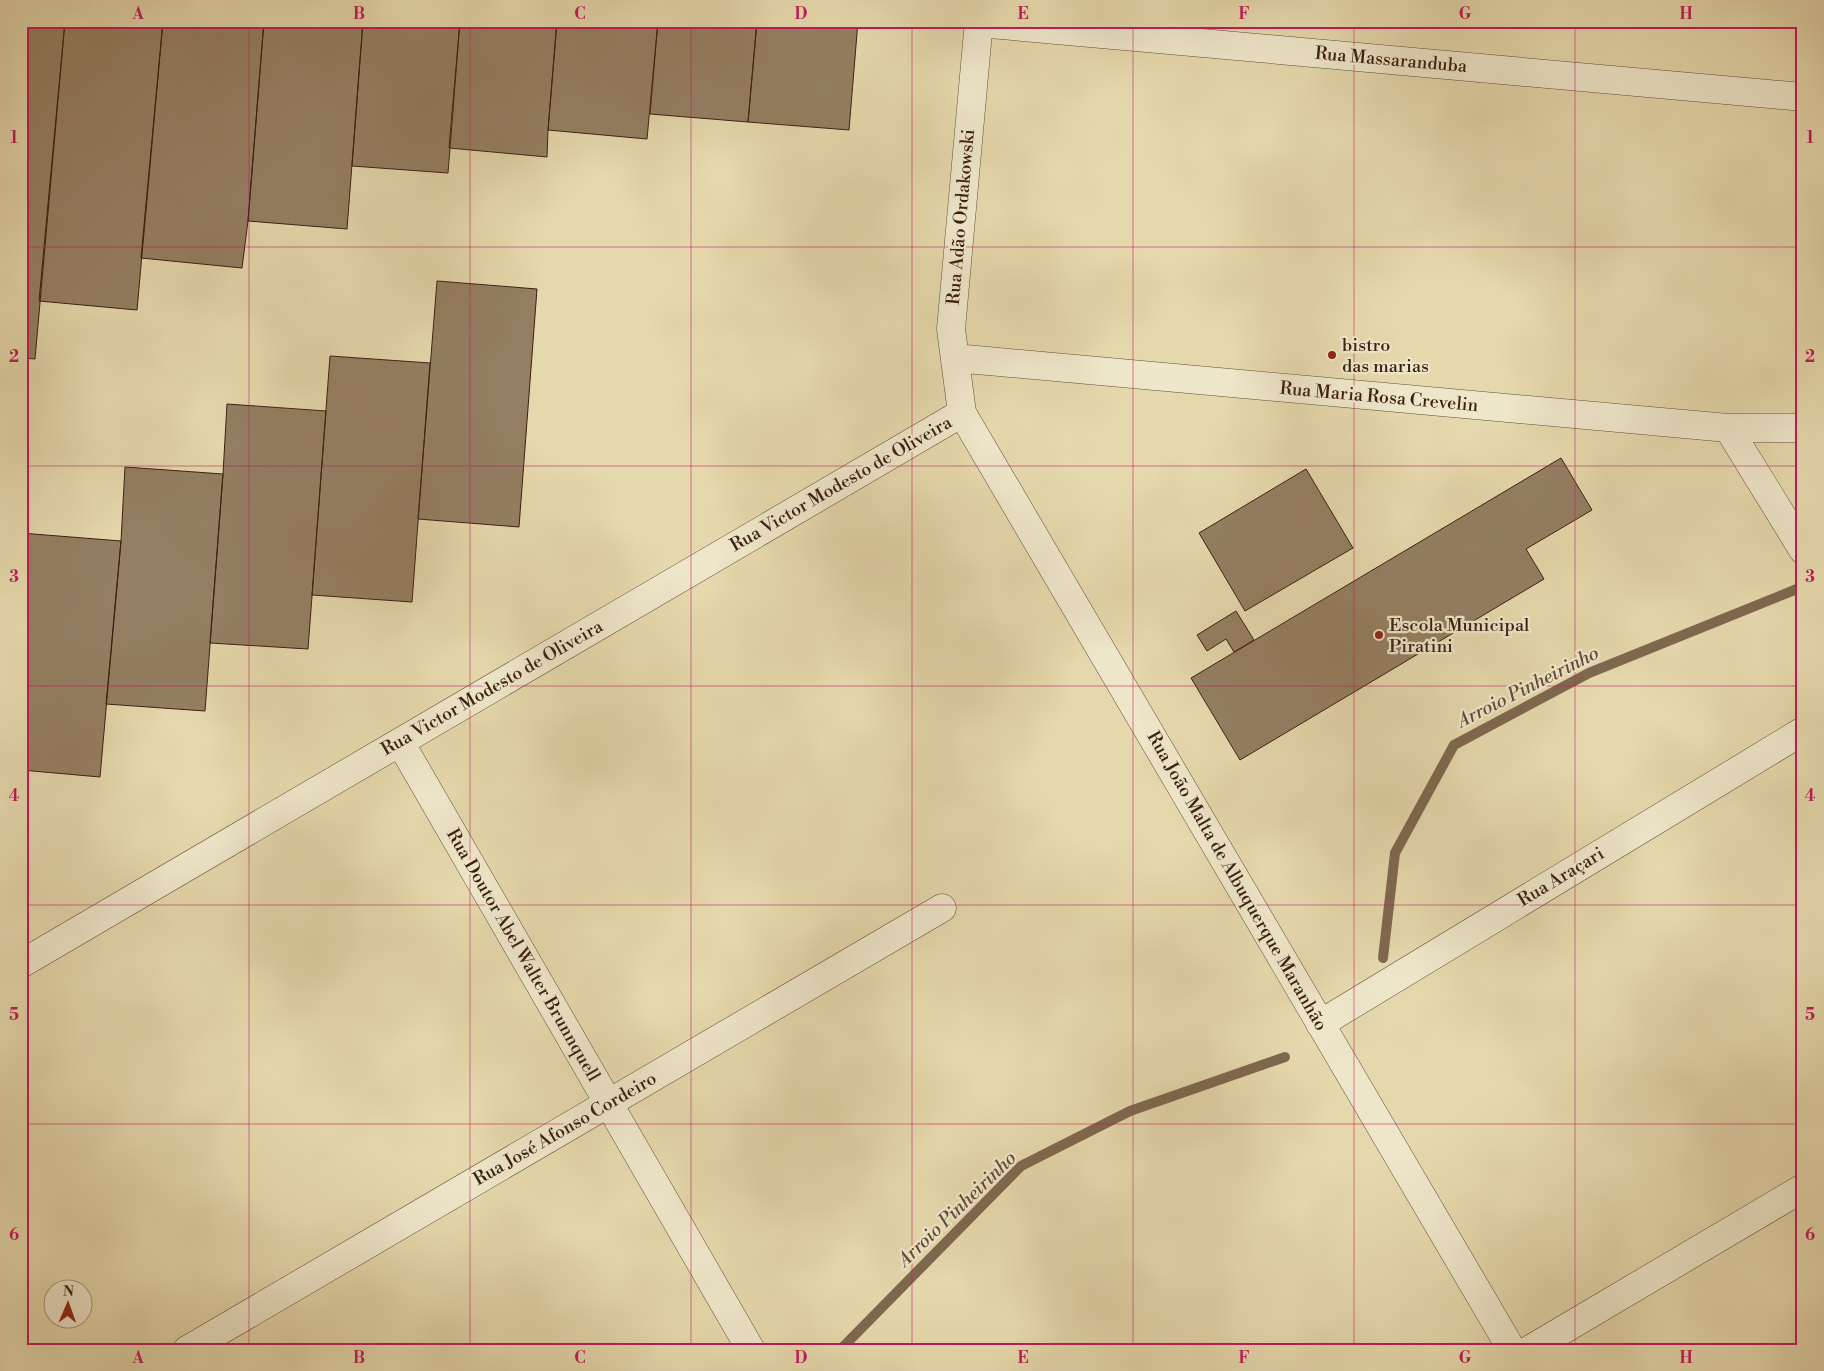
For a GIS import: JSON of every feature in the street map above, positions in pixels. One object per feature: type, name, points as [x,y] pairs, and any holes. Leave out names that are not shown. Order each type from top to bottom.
[{"type":"street","name":"Rua Massaranduba","points":[[979,22],[1803,96]]},
{"type":"street","name":"Rua Adão Ordakowski","points":[[962,413],[951,329],[979,22]]},
{"type":"street","name":"Rua Maria Rosa Crevelin","points":[[955,358],[1728,428],[1803,428]]},
{"type":"street","name":"Rua Victor Modesto de Oliveira","points":[[21,964],[962,413]]},
{"type":"street","name":"Rua João Malta de Albuquerque Maranhão","points":[[962,413],[1512,1350]]},
{"type":"street","points":[[1728,428],[1803,550]]},
{"type":"street","name":"Rua Araçari","points":[[1320,1024],[1803,731]]},
{"type":"street","name":"Rua Doutor Abel Walter Brunnquell","points":[[400,742],[751,1350]]},
{"type":"street","name":"Rua José Afonso Cordeiro","points":[[187,1350],[942,908]]},
{"type":"street","points":[[1529,1350],[1803,1188]]},
{"type":"building","points":[[21,21],[65,21],[35,359],[21,358]]},
{"type":"building","points":[[65,21],[163,21],[137,310],[39,301]]},
{"type":"building","points":[[163,21],[264,21],[248,221],[242,268],[141,258]]},
{"type":"building","points":[[264,21],[363,21],[347,229],[248,221]]},
{"type":"building","points":[[363,21],[460,21],[448,173],[352,166]]},
{"type":"building","points":[[460,21],[557,21],[547,157],[449,148]]},
{"type":"building","points":[[557,21],[658,21],[647,139],[548,130]]},
{"type":"building","points":[[658,21],[757,21],[748,122],[650,114]]},
{"type":"building","points":[[757,21],[858,21],[849,130],[748,122]]},
{"type":"building","points":[[437,281],[537,289],[519,527],[418,519]]},
{"type":"building","points":[[330,356],[430,363],[412,602],[312,595]]},
{"type":"building","points":[[227,404],[326,411],[308,649],[210,643]]},
{"type":"building","points":[[1561,458],[1592,510],[1526,549],[1544,579],[1240,760],[1191,678]]},
{"type":"building","points":[[125,467],[223,474],[205,711],[106,704],[121,541]]},
{"type":"building","points":[[1306,469],[1353,548],[1245,611],[1199,533]]},
{"type":"building","points":[[21,533],[121,541],[100,777],[21,770]]},
{"type":"building","points":[[1236,611],[1254,640],[1234,652],[1226,639],[1207,651],[1197,635]]},
{"type":"waterway","name":"Arroio Pinheirinho","points":[[1383,958],[1395,853],[1454,745],[1589,673],[1803,585]]},
{"type":"waterway","name":"Arroio Pinheirinho","points":[[840,1350],[1021,1166],[1130,1111],[1285,1057]]},
{"type":"place","name":"bistro das marias","points":[[1332,355]]},
{"type":"place","name":"Escola Municipal Piratini","points":[[1379,635]]}]
